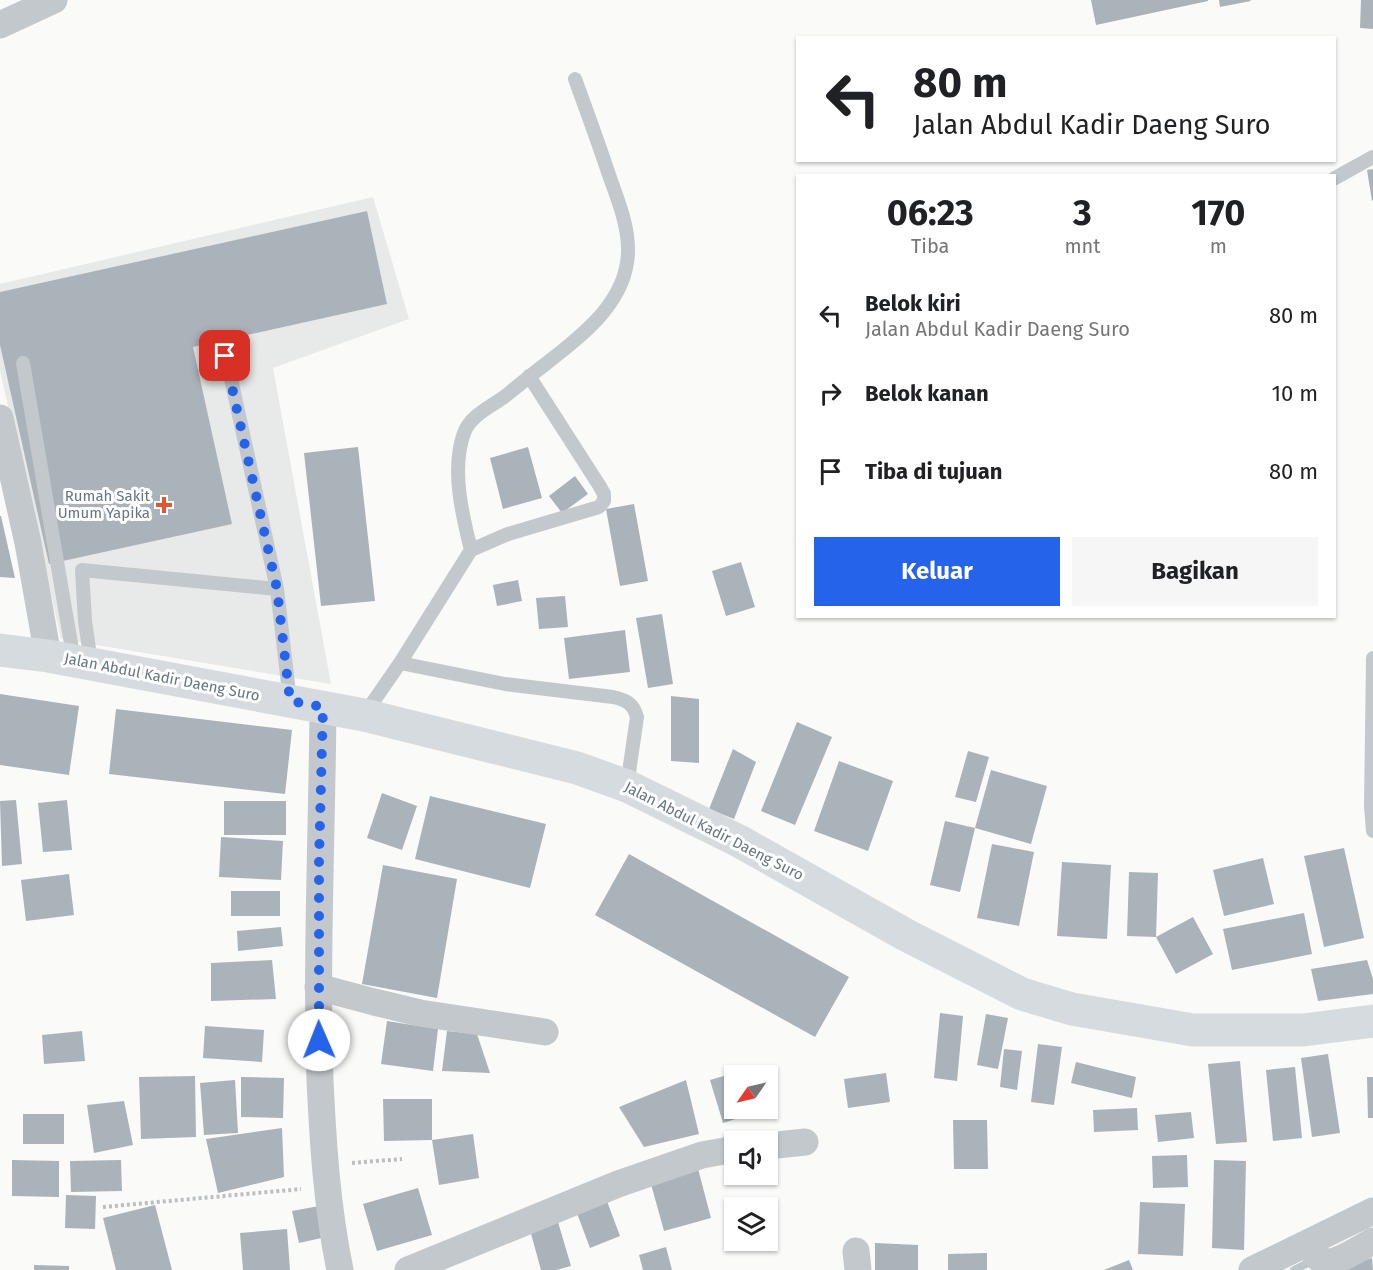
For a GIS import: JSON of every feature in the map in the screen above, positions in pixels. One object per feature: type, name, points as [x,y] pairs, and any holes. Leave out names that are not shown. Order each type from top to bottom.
[{"type":"main road","name":"Jalan Abdul Kadir Daeng Suro","points":[[0,650],[71,660],[364,715],[577,768],[627,786],[739,841],[906,935],[1022,994],[1072,1009],[1193,1030],[1303,1030],[1373,1021]]},
{"type":"street","points":[[0,25],[54,0]]},
{"type":"street","points":[[0,418],[32,563],[71,660]]},
{"type":"street","points":[[323,707],[318,987],[325,1176],[330,1223],[340,1270]]},
{"type":"street","points":[[318,987],[420,1013],[545,1032]]},
{"type":"street","points":[[778,1145],[805,1142]]},
{"type":"street","points":[[408,1270],[618,1184],[702,1155],[724,1151]]},
{"type":"street","points":[[1252,1270],[1312,1250],[1373,1211]]},
{"type":"street","points":[[1312,1250],[1326,1262],[1373,1241]]},
{"type":"lane","points":[[471,550],[463,516],[458,453],[465,430],[479,413],[587,331],[608,306],[622,284],[628,254],[624,218],[575,79]]},
{"type":"lane","points":[[1336,177],[1373,157]]},
{"type":"lane","points":[[225,356],[277,589],[290,701]]},
{"type":"lane","points":[[23,363],[71,660]]},
{"type":"lane","points":[[364,715],[400,663],[471,550],[508,534],[599,507],[604,501],[604,494],[599,485],[529,376]]},
{"type":"lane","points":[[71,660],[85,621],[82,570],[277,589]]},
{"type":"lane","points":[[1373,658],[1371,806],[1373,831]]},
{"type":"lane","points":[[400,663],[505,684],[626,700],[634,708],[637,717],[627,786]]},
{"type":"path","points":[[103,1207],[325,1176],[402,1159]]},
{"type":"shaded area","name":"Rumah Sakit Umum Yapika","points":[[373,197],[409,319],[273,368],[331,684],[61,639],[0,371],[0,284]]},
{"type":"building","points":[[1091,0],[1208,0],[1208,1],[1096,25]]},
{"type":"building","points":[[1219,0],[1250,0],[1251,1],[1220,7]]},
{"type":"building","points":[[1361,0],[1373,0],[1373,29],[1360,28]]},
{"type":"building","points":[[1373,169],[1373,200],[1372,201],[1367,170]]},
{"type":"building","points":[[367,211],[387,304],[193,347],[232,524],[49,564],[0,345],[0,292]]},
{"type":"building","points":[[358,447],[375,601],[321,606],[304,453]]},
{"type":"building","points":[[528,447],[542,498],[503,509],[490,458]]},
{"type":"building","points":[[575,476],[588,494],[562,513],[549,496]]},
{"type":"building","points":[[634,504],[648,581],[620,586],[606,509]]},
{"type":"building","points":[[1,516],[15,578],[0,577]]},
{"type":"building","points":[[741,562],[755,607],[726,616],[712,571]]},
{"type":"building","points":[[518,580],[522,601],[497,606],[493,585]]},
{"type":"building","points":[[565,596],[568,627],[539,629],[536,598]]},
{"type":"building","points":[[662,614],[673,684],[648,688],[636,618]]},
{"type":"building","points":[[625,630],[630,672],[569,679],[564,638]]},
{"type":"building","points":[[0,694],[79,706],[69,775],[0,765]]},
{"type":"building","points":[[671,696],[699,699],[699,763],[671,761]]},
{"type":"building","points":[[116,709],[292,730],[285,794],[109,774]]},
{"type":"building","points":[[797,722],[832,737],[795,825],[761,811]]},
{"type":"building","points":[[733,749],[756,762],[734,819],[709,809]]},
{"type":"building","points":[[968,751],[989,757],[976,802],[955,797]]},
{"type":"building","points":[[839,761],[893,781],[868,851],[814,831]]},
{"type":"building","points":[[991,770],[1047,786],[1031,844],[975,828]]},
{"type":"building","points":[[382,793],[417,806],[402,850],[367,838]]},
{"type":"building","points":[[430,796],[546,824],[530,888],[415,859]]},
{"type":"building","points":[[16,800],[22,864],[2,866],[0,801]]},
{"type":"building","points":[[67,800],[72,850],[43,852],[38,803]]},
{"type":"building","points":[[224,801],[286,801],[286,835],[224,835]]},
{"type":"building","points":[[945,821],[975,828],[960,892],[930,885]]},
{"type":"building","points":[[221,837],[283,841],[281,880],[219,877]]},
{"type":"building","points":[[992,844],[1034,852],[1019,926],[977,918]]},
{"type":"building","points":[[1344,848],[1364,938],[1324,947],[1304,856]]},
{"type":"building","points":[[629,854],[849,977],[815,1037],[595,915]]},
{"type":"building","points":[[1263,858],[1274,904],[1224,916],[1213,870]]},
{"type":"building","points":[[1062,862],[1111,865],[1107,939],[1057,936]]},
{"type":"building","points":[[383,865],[457,879],[437,998],[362,984]]},
{"type":"building","points":[[1129,872],[1158,873],[1156,937],[1127,936]]},
{"type":"building","points":[[69,874],[74,915],[26,921],[21,880]]},
{"type":"building","points":[[231,891],[280,891],[280,916],[231,916]]},
{"type":"building","points":[[1304,913],[1312,954],[1232,970],[1223,929]]},
{"type":"building","points":[[1193,917],[1213,954],[1176,974],[1156,937]]},
{"type":"building","points":[[281,927],[283,946],[238,951],[237,931]]},
{"type":"building","points":[[272,960],[276,999],[211,1001],[211,963]]},
{"type":"building","points":[[1367,960],[1373,979],[1373,994],[1318,1001],[1311,969]]},
{"type":"building","points":[[940,1013],[963,1016],[957,1081],[934,1078]]},
{"type":"building","points":[[986,1014],[1008,1018],[998,1069],[977,1065]]},
{"type":"building","points":[[387,1021],[438,1029],[433,1071],[381,1064]]},
{"type":"building","points":[[205,1026],[264,1030],[262,1062],[203,1058]]},
{"type":"building","points":[[82,1031],[85,1061],[44,1064],[42,1035]]},
{"type":"building","points":[[447,1031],[477,1034],[490,1073],[442,1071]]},
{"type":"building","points":[[1038,1044],[1062,1047],[1054,1105],[1031,1102]]},
{"type":"building","points":[[1004,1049],[1022,1051],[1017,1090],[1000,1087]]},
{"type":"building","points":[[1328,1054],[1340,1133],[1312,1137],[1301,1058]]},
{"type":"building","points":[[1240,1061],[1247,1142],[1216,1144],[1208,1064]]},
{"type":"building","points":[[1076,1062],[1136,1077],[1132,1098],[1071,1083]]},
{"type":"building","points":[[1295,1067],[1302,1138],[1273,1141],[1266,1070]]},
{"type":"building","points":[[886,1073],[890,1102],[848,1108],[844,1079]]},
{"type":"building","points":[[195,1076],[196,1137],[141,1139],[139,1077]]},
{"type":"building","points":[[724,1076],[724,1119],[735,1119],[723,1123],[710,1080]]},
{"type":"building","points":[[241,1077],[284,1078],[283,1118],[241,1117]]},
{"type":"building","points":[[1367,1077],[1373,1077],[1373,1118],[1368,1118]]},
{"type":"building","points":[[235,1080],[238,1133],[204,1135],[200,1083]]},
{"type":"building","points":[[686,1080],[699,1134],[644,1147],[619,1107]]},
{"type":"building","points":[[383,1099],[432,1099],[432,1140],[384,1141]]},
{"type":"building","points":[[124,1101],[133,1145],[94,1153],[87,1105]]},
{"type":"building","points":[[1137,1108],[1138,1130],[1094,1132],[1093,1110]]},
{"type":"building","points":[[1191,1112],[1194,1138],[1158,1142],[1155,1115]]},
{"type":"building","points":[[23,1114],[64,1114],[64,1144],[23,1144]]},
{"type":"building","points":[[953,1120],[987,1120],[988,1169],[954,1169]]},
{"type":"building","points":[[282,1128],[284,1177],[218,1193],[206,1139]]},
{"type":"building","points":[[473,1134],[479,1178],[439,1185],[432,1140]]},
{"type":"building","points":[[1187,1155],[1188,1187],[1153,1188],[1152,1156]]},
{"type":"building","points":[[12,1160],[59,1161],[59,1197],[12,1196]]},
{"type":"building","points":[[121,1160],[122,1191],[71,1192],[70,1161]]},
{"type":"building","points":[[1214,1160],[1246,1161],[1244,1250],[1212,1248]]},
{"type":"building","points":[[697,1165],[711,1218],[664,1231],[649,1177]]},
{"type":"building","points":[[418,1188],[432,1235],[377,1251],[363,1204]]},
{"type":"building","points":[[66,1195],[96,1196],[95,1229],[65,1228]]},
{"type":"building","points":[[605,1196],[620,1236],[590,1248],[575,1208]]},
{"type":"building","points":[[1140,1202],[1185,1204],[1183,1256],[1138,1254]]},
{"type":"building","points":[[155,1205],[172,1270],[116,1270],[103,1218]]},
{"type":"building","points":[[319,1206],[326,1237],[299,1243],[292,1211]]},
{"type":"building","points":[[558,1222],[571,1266],[556,1270],[541,1270],[530,1230]]},
{"type":"building","points":[[287,1229],[290,1270],[243,1270],[240,1233]]},
{"type":"building","points":[[875,1243],[918,1245],[918,1270],[875,1270]]},
{"type":"building","points":[[666,1247],[672,1270],[643,1270],[639,1255]]},
{"type":"building","points":[[987,1253],[987,1270],[948,1270],[948,1254]]},
{"type":"building","points":[[1372,1258],[1373,1270],[1343,1270],[1342,1267]]},
{"type":"building","points":[[1129,1260],[1133,1270],[1104,1270]]},
{"type":"building","points":[[34,1265],[69,1266],[69,1270],[34,1270]]},
{"type":"waterway","points":[[1294,1270],[1316,1259]]},
{"type":"place","name":"Rumah Sakit Umum Yapika","points":[[164,505]]},
{"type":"route","points":[[225,356],[277,589],[290,701],[323,707],[319,860],[319,1040]]}]
